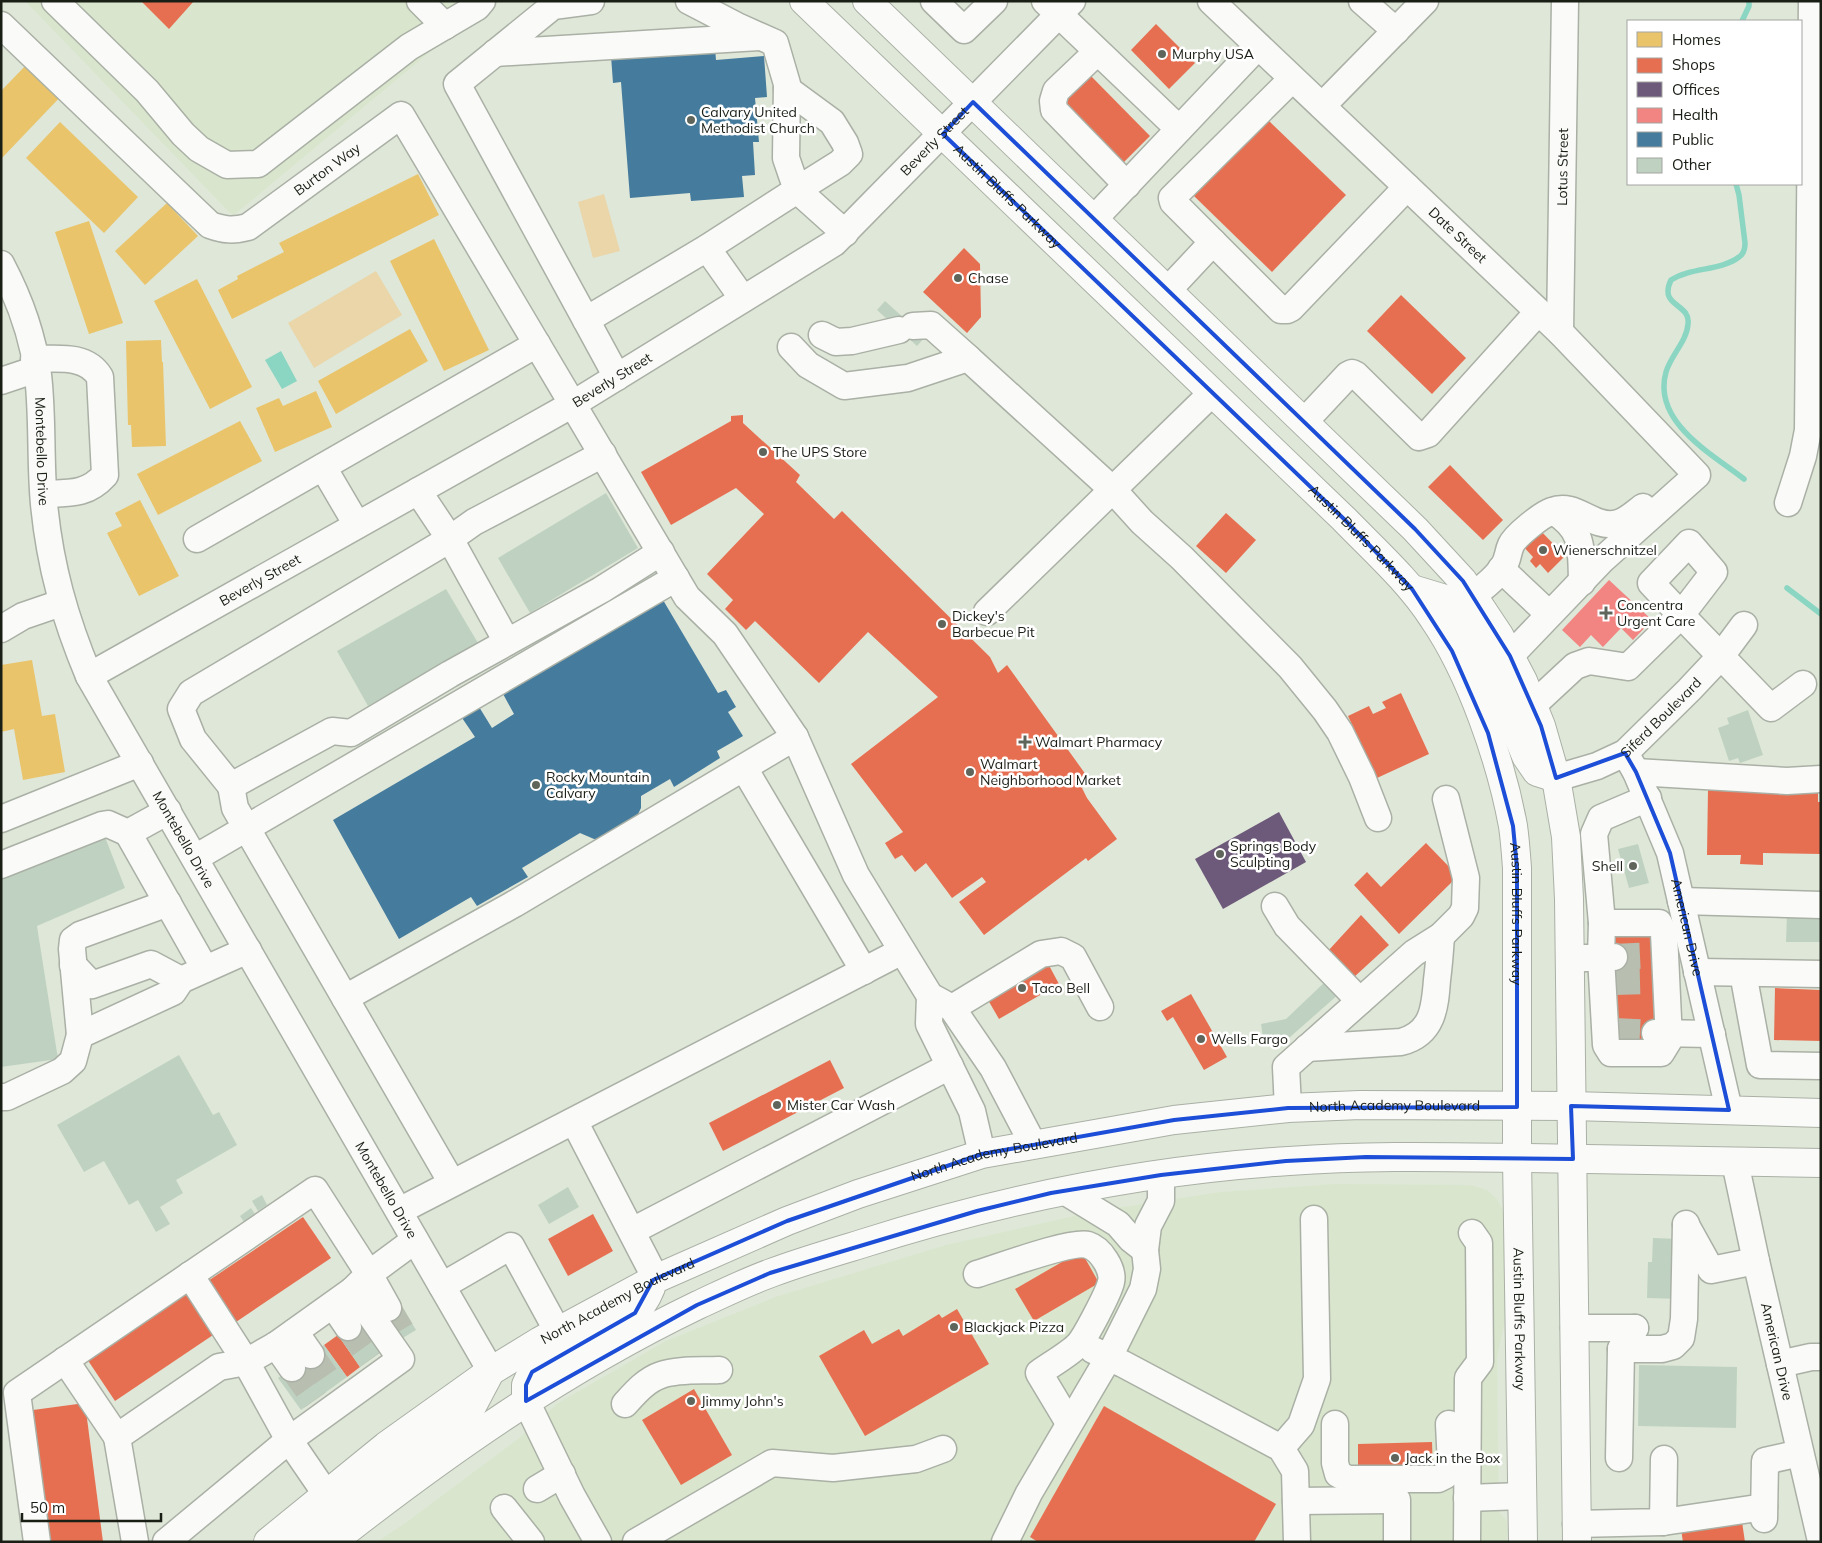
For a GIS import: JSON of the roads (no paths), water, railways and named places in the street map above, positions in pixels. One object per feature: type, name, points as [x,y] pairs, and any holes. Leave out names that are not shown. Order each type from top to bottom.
[{"type":"main road","name":"Austin Bluffs Parkway","points":[[804,1],[1344,519],[1412,589],[1434,619],[1471,690],[1488,733],[1513,826],[1517,868],[1517,1107],[1523,1542]]},
{"type":"main road","points":[[867,1],[1415,529],[1463,581],[1499,635],[1523,681],[1541,726],[1556,778],[1566,837],[1570,959],[1577,1533]]},
{"type":"main road","points":[[1212,393],[1237,386],[1271,391]]},
{"type":"main road","points":[[1412,589],[1445,599],[1475,644],[1497,685],[1526,756],[1537,772],[1556,778]]},
{"type":"main road","name":"North Academy Boulevard","points":[[268,1542],[386,1446],[490,1371],[655,1279],[788,1221],[858,1194],[982,1154],[1174,1120],[1288,1108],[1360,1105],[1571,1106],[1821,1112]]},
{"type":"main road","points":[[332,1542],[398,1490],[456,1448],[526,1401],[597,1359],[697,1305],[770,1273],[906,1230],[1064,1191],[1201,1169],[1286,1161],[1366,1157],[1821,1163]]},
{"type":"main road","points":[[526,1401],[526,1385],[532,1372],[635,1313],[644,1303],[655,1279]]},
{"type":"main road","points":[[303,1542],[412,1452],[469,1412],[490,1371]]},
{"type":"street","points":[[55,1],[147,91],[182,134],[200,149],[227,165],[258,164],[409,47],[476,8],[482,1]]},
{"type":"street","points":[[420,1],[445,26]]},
{"type":"street","points":[[591,1],[553,6],[457,84],[617,376]]},
{"type":"street","points":[[689,1],[775,43],[787,89],[786,158],[797,190],[845,233]]},
{"type":"street","points":[[934,1],[964,30],[994,1]]},
{"type":"street","name":"Date Street","points":[[1211,1],[1560,332],[1694,472]]},
{"type":"street","points":[[1362,1],[1396,31]]},
{"type":"street","points":[[1322,106],[1425,1]]},
{"type":"street","name":"Lotus Street","points":[[1560,332],[1565,1]]},
{"type":"street","points":[[1788,503],[1803,456],[1808,430],[1815,248],[1812,1]]},
{"type":"street","points":[[1058,6],[1097,52],[1179,129]]},
{"type":"street","name":"Beverly Street","points":[[89,676],[573,404],[834,244],[943,134],[1058,6]]},
{"type":"street","name":"Burton Way","points":[[1,25],[210,225],[223,230],[233,231],[248,227],[401,115],[687,597],[726,634],[795,737],[856,875],[902,951],[993,1068],[1033,1144]]},
{"type":"street","points":[[495,53],[763,37]]},
{"type":"street","points":[[1094,219],[1258,46]]},
{"type":"street","points":[[1097,52],[1056,91],[1053,101],[1054,110],[1126,185]]},
{"type":"street","points":[[1292,79],[1172,198],[1173,202],[1281,310],[1292,308],[1407,188]]},
{"type":"street","points":[[586,320],[707,248],[840,163],[849,154],[845,143],[832,122],[787,89]]},
{"type":"street","points":[[1168,290],[1213,242]]},
{"type":"street","points":[[707,248],[743,300]]},
{"type":"street","name":"Montebello Drive","points":[[1,264],[16,295],[25,321],[35,364],[40,406],[44,494],[53,571],[75,643],[89,676],[490,1371]]},
{"type":"street","points":[[1304,422],[1348,375],[1352,374],[1356,375],[1419,437],[1423,437],[1428,434],[1538,312]]},
{"type":"street","points":[[822,335],[836,342],[852,341],[906,328],[930,325],[968,358],[1113,490],[1142,522],[1182,558],[1296,674],[1340,732],[1362,777],[1378,818]]},
{"type":"street","points":[[197,539],[537,344]]},
{"type":"street","points":[[791,347],[808,365],[844,386],[908,378],[968,358]]},
{"type":"street","points":[[1,381],[35,364],[73,360],[86,363],[96,370],[100,377],[105,475],[97,484],[85,490],[72,494],[44,494]]},
{"type":"street","points":[[987,612],[1212,393]]},
{"type":"street","points":[[452,1183],[235,808],[231,786],[193,739],[181,709],[191,693],[450,539],[474,522],[603,454]]},
{"type":"street","points":[[323,467],[357,525]]},
{"type":"street","points":[[1472,596],[1486,586],[1501,569],[1509,558],[1511,544],[1537,519],[1553,511],[1568,509],[1594,522],[1614,524],[1629,518],[1694,472]]},
{"type":"street","points":[[1510,656],[1602,560],[1694,472]]},
{"type":"street","points":[[418,491],[450,539],[507,642]]},
{"type":"street","points":[[1553,511],[1566,519],[1575,530],[1581,552],[1582,582]]},
{"type":"street","points":[[1581,552],[1594,522]]},
{"type":"street","points":[[231,786],[332,731],[350,733],[450,674],[601,590],[661,552]]},
{"type":"street","points":[[1501,569],[1549,614]]},
{"type":"street","points":[[195,858],[676,578]]},
{"type":"street","points":[[1,629],[23,616],[61,602]]},
{"type":"street","points":[[1533,705],[1575,666],[1589,661],[1628,667],[1681,616],[1771,708],[1802,684]]},
{"type":"street","name":"Siferd Boulevard","points":[[1556,778],[1597,766],[1630,762],[1689,690],[1721,656],[1744,625]]},
{"type":"street","points":[[345,998],[514,904],[795,737]]},
{"type":"street","points":[[1630,762],[1787,781],[1821,779]]},
{"type":"street","name":"American Drive","points":[[1630,762],[1648,798],[1670,853],[1681,901],[1665,956],[1697,972],[1729,1110]]},
{"type":"street","points":[[1,819],[140,763]]},
{"type":"street","points":[[744,768],[864,971]]},
{"type":"street","points":[[1602,923],[1659,923],[1665,956],[1661,1033],[1668,1040],[1661,1053],[1610,1053],[1606,1045],[1610,1031],[1608,970],[1602,923],[1594,834],[1601,818],[1648,798]]},
{"type":"street","points":[[1288,1108],[1286,1067],[1414,953],[1441,936],[1461,916],[1465,908],[1466,878],[1446,799]]},
{"type":"street","points":[[128,833],[168,811]]},
{"type":"street","points":[[1,865],[102,825],[108,824],[128,833],[205,969]]},
{"type":"street","points":[[1681,901],[1821,905]]},
{"type":"street","points":[[1,1097],[7,1097],[62,1071],[73,1061],[80,1035],[73,965],[73,940],[80,935],[168,903]]},
{"type":"street","points":[[1275,906],[1287,926],[1360,1001]]},
{"type":"street","points":[[1307,1048],[1401,1042],[1410,1040],[1424,1030],[1435,1008],[1441,936]]},
{"type":"street","points":[[80,1035],[173,992],[181,980],[248,950]]},
{"type":"street","points":[[399,1211],[902,951]]},
{"type":"street","points":[[982,1154],[972,1111],[929,1024],[941,1002],[1041,954],[1061,951],[1073,956],[1100,1007]]},
{"type":"street","points":[[1570,959],[1608,970]]},
{"type":"street","points":[[73,965],[92,984],[151,964],[181,980]]},
{"type":"street","points":[[1697,972],[1821,974]]},
{"type":"street","points":[[1743,972],[1760,1065],[1821,1066]]},
{"type":"street","points":[[1661,1033],[1712,1034]]},
{"type":"street","points":[[632,1231],[950,1066]]},
{"type":"street","points":[[574,1121],[655,1279]]},
{"type":"street","name":"American Drive","points":[[1735,1162],[1821,1541]]},
{"type":"street","points":[[1005,1542],[1029,1493],[1108,1357],[1143,1289],[1147,1269],[1145,1250],[1148,1226],[1161,1202],[1161,1175]]},
{"type":"street","points":[[37,1542],[17,1393],[315,1190],[352,1290],[389,1357],[329,1401],[289,1440],[166,1542]]},
{"type":"street","points":[[1064,1191],[1118,1224],[1145,1250]]},
{"type":"street","points":[[1281,1448],[1301,1425],[1317,1379],[1314,1219]]},
{"type":"street","points":[[1621,1349],[1662,1349],[1673,1346],[1680,1338],[1684,1319],[1686,1224],[1711,1270],[1756,1261]]},
{"type":"street","points":[[1467,1542],[1468,1378],[1480,1362],[1479,1243],[1472,1233]]},
{"type":"street","points":[[117,1437],[219,1367],[246,1362],[286,1338],[352,1290],[415,1240]]},
{"type":"street","points":[[977,1274],[1070,1245],[1088,1245],[1100,1254],[1108,1267],[1112,1281],[1106,1296],[1079,1344],[1039,1373],[1069,1423]]},
{"type":"street","points":[[442,1286],[511,1246],[558,1332]]},
{"type":"street","points":[[190,1275],[246,1362],[289,1440],[326,1494]]},
{"type":"street","points":[[352,1290],[388,1308]]},
{"type":"street","points":[[348,1327],[352,1290]]},
{"type":"street","points":[[1574,1328],[1635,1328],[1621,1349],[1619,1458]]},
{"type":"street","points":[[286,1338],[302,1361]]},
{"type":"street","points":[[1079,1344],[1108,1357],[1281,1448],[1295,1471],[1297,1542]]},
{"type":"street","points":[[1780,1364],[1811,1357],[1821,1357]]},
{"type":"street","points":[[65,1360],[117,1437],[135,1542]]},
{"type":"street","points":[[624,1404],[642,1385],[660,1375],[684,1371],[719,1370]]},
{"type":"street","points":[[526,1401],[598,1542]]},
{"type":"street","points":[[1335,1424],[1335,1463],[1338,1474],[1348,1479],[1438,1479],[1446,1475],[1451,1465],[1449,1424]]},
{"type":"street","points":[[636,1542],[772,1463],[833,1468],[916,1459],[943,1448]]},
{"type":"street","points":[[1577,1533],[1663,1522],[1764,1513],[1765,1461],[1800,1453]]},
{"type":"street","points":[[1663,1522],[1664,1459]]},
{"type":"street","points":[[537,1489],[562,1474]]},
{"type":"street","points":[[1467,1498],[1522,1496]]},
{"type":"street","points":[[1296,1501],[1393,1500],[1396,1542]]},
{"type":"street","points":[[504,1508],[531,1542]]},
{"type":"water","points":[[281,351],[297,381],[282,389],[265,360]]},
{"type":"waterway","points":[[1742,20],[1749,6],[1749,1]]},
{"type":"waterway","points":[[1736,185],[1745,243],[1742,254],[1724,265],[1688,273],[1671,280],[1668,289],[1669,295],[1671,300],[1685,312],[1688,317],[1688,324],[1685,336],[1666,372],[1664,390],[1668,406],[1676,421],[1688,435],[1744,479]]},
{"type":"waterway","points":[[1787,588],[1821,614]]},
{"type":"tunnel","points":[[1614,957],[1655,955]]},
{"type":"tunnel","points":[[1614,982],[1655,981]]},
{"type":"tunnel","points":[[1614,1031],[1655,1033]]},
{"type":"tunnel","points":[[388,1308],[405,1337]]},
{"type":"tunnel","points":[[348,1327],[371,1359]]},
{"type":"tunnel","points":[[311,1355],[333,1387]]},
{"type":"tunnel","points":[[292,1368],[315,1400]]},
{"type":"place","name":"Murphy USA","points":[[1162,54]]},
{"type":"place","name":"Calvary United Methodist Church","points":[[691,120]]},
{"type":"place","name":"Chase","points":[[958,278]]},
{"type":"place","name":"The UPS Store","points":[[763,452]]},
{"type":"place","name":"Wienerschnitzel","points":[[1543,550]]},
{"type":"place","name":"Concentra Urgent Care","points":[[1606,613]]},
{"type":"place","name":"Dickey's Barbecue Pit","points":[[942,624]]},
{"type":"place","name":"Walmart Pharmacy","points":[[1025,742]]},
{"type":"place","name":"Walmart Neighborhood Market","points":[[970,772]]},
{"type":"place","name":"Rocky Mountain Calvary","points":[[536,785]]},
{"type":"place","name":"Springs Body Sculpting","points":[[1220,854]]},
{"type":"place","name":"Shell","points":[[1633,866]]},
{"type":"place","name":"Taco Bell","points":[[1022,988]]},
{"type":"place","name":"Wells Fargo","points":[[1201,1039]]},
{"type":"place","name":"Mister Car Wash","points":[[777,1105]]},
{"type":"place","name":"Blackjack Pizza","points":[[954,1327]]},
{"type":"place","name":"Jimmy John's","points":[[691,1401]]},
{"type":"place","name":"Jack in the Box","points":[[1395,1458]]}]
